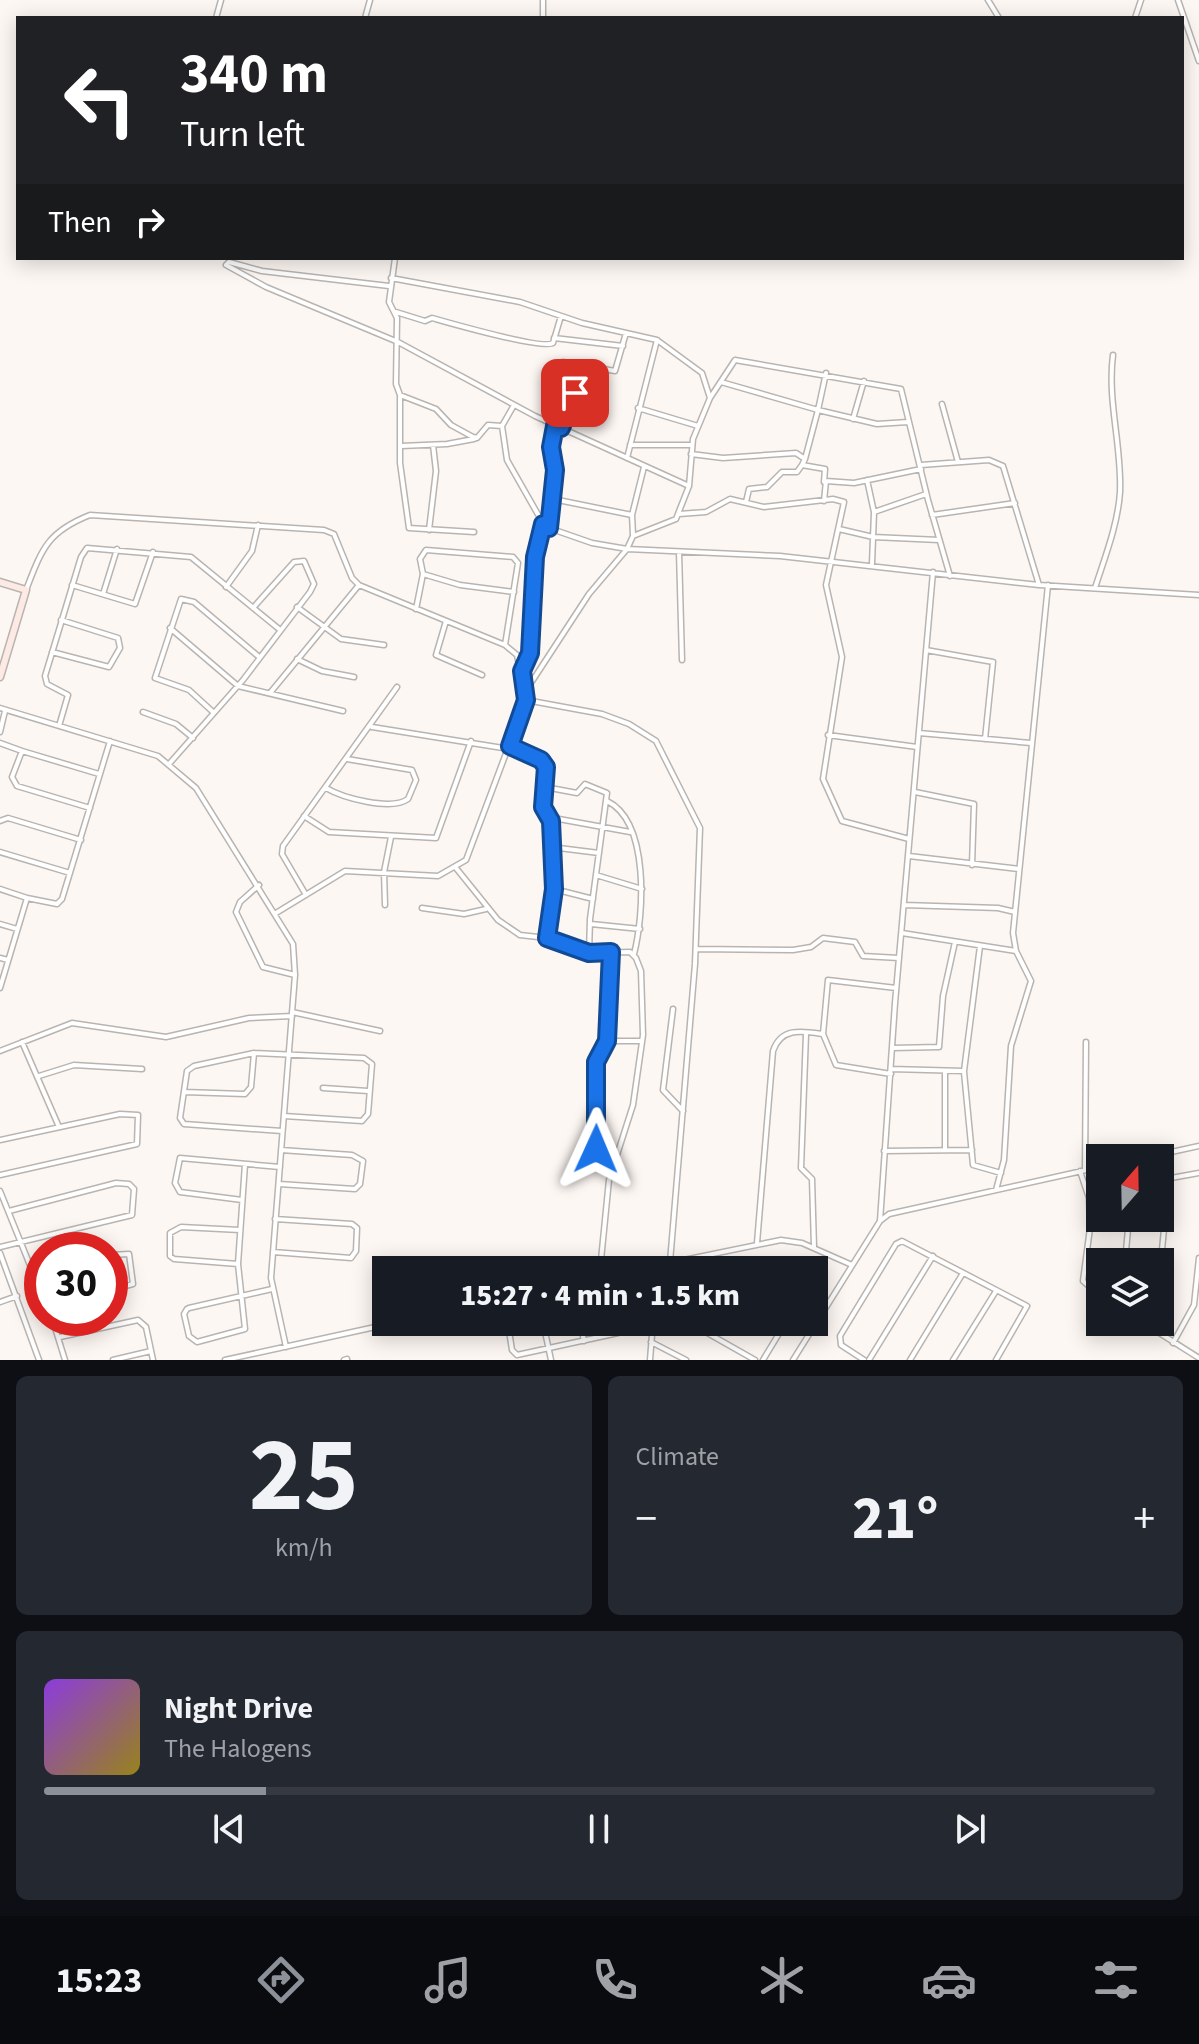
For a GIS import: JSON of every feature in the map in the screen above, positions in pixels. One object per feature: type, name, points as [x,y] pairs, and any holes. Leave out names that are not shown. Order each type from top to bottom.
[{"type":"street","points":[[1184,17],[1199,61]]},
{"type":"street","points":[[395,260],[389,302],[396,312],[396,384],[400,395],[401,446],[409,527],[474,532]]},
{"type":"street","points":[[389,286],[262,271],[229,262],[226,265],[266,287],[398,342],[558,427],[689,486]]},
{"type":"street","points":[[391,278],[520,302],[561,316],[657,340],[702,373],[710,398]]},
{"type":"street","points":[[396,312],[485,334],[504,334],[545,346],[551,346],[561,316]]},
{"type":"street","points":[[563,362],[617,370],[626,333]]},
{"type":"street","points":[[554,338],[623,346]]},
{"type":"street","points":[[627,459],[657,340]]},
{"type":"street","points":[[1095,588],[1110,541],[1120,492],[1110,378],[1113,355]]},
{"type":"street","points":[[633,536],[672,522],[679,514],[689,486],[691,445],[710,398],[735,360],[826,373],[901,389],[926,494],[950,576]]},
{"type":"street","points":[[549,528],[555,470],[551,447],[574,393],[588,394],[595,368]]},
{"type":"street","points":[[746,503],[749,489],[767,487],[778,475],[797,472],[802,465],[826,373]]},
{"type":"street","points":[[853,419],[864,381]]},
{"type":"street","points":[[721,382],[853,419],[877,424],[908,422]]},
{"type":"street","points":[[400,395],[430,405],[451,425],[477,438]]},
{"type":"street","points":[[942,404],[958,462]]},
{"type":"street","points":[[514,405],[502,426],[512,471],[543,524],[592,543],[627,549],[872,564],[1039,585],[1199,595]]},
{"type":"street","points":[[638,408],[698,426]]},
{"type":"street","points":[[401,446],[477,438],[488,425],[502,426]]},
{"type":"street","points":[[429,530],[436,471],[433,445]]},
{"type":"street","points":[[630,445],[691,445]]},
{"type":"street","points":[[691,454],[730,458],[789,452],[805,459]]},
{"type":"street","points":[[824,482],[867,480],[958,462],[989,460],[999,463],[1015,503],[1039,585]]},
{"type":"street","points":[[802,465],[825,469],[824,501]]},
{"type":"street","points":[[526,690],[589,594],[627,549],[633,536],[632,515],[644,467]]},
{"type":"street","points":[[867,480],[874,512],[872,564]]},
{"type":"street","points":[[874,512],[926,494]]},
{"type":"street","points":[[553,499],[632,515]]},
{"type":"street","points":[[679,514],[706,512],[730,499],[764,507],[837,499],[844,502],[829,560],[827,590],[833,605],[842,657],[823,779],[840,819],[910,839]]},
{"type":"street","points":[[932,515],[1015,503]]},
{"type":"street","points":[[0,677],[26,590],[46,542],[63,527],[90,515],[332,532],[352,578],[359,585],[505,645],[517,655],[526,700],[470,856],[456,868],[438,876],[345,871],[276,913]]},
{"type":"street","points":[[522,671],[530,653],[535,557],[543,524]]},
{"type":"street","points":[[226,587],[252,551],[258,525]]},
{"type":"street","points":[[839,529],[873,537],[939,540]]},
{"type":"street","points":[[59,726],[68,695],[44,681],[72,585],[87,548],[191,557],[279,629]]},
{"type":"street","points":[[103,594],[117,549]]},
{"type":"street","points":[[416,609],[423,574],[420,559],[426,550],[509,556],[518,563],[505,645]]},
{"type":"street","points":[[72,585],[138,602],[153,552]]},
{"type":"street","points":[[679,552],[682,660]]},
{"type":"street","points":[[169,764],[238,686],[314,584],[307,565],[297,560],[252,608]]},
{"type":"street","points":[[880,1221],[896,988],[933,572]]},
{"type":"street","points":[[423,574],[460,585],[514,592]]},
{"type":"street","points":[[0,582],[26,590]]},
{"type":"street","points":[[270,693],[359,585]]},
{"type":"street","points":[[996,1190],[1001,1173],[1011,1046],[1031,981],[1016,951],[1015,912],[1048,585]]},
{"type":"street","points":[[213,712],[189,690],[155,678],[181,599],[188,599],[258,656]]},
{"type":"street","points":[[297,607],[341,639],[384,645]]},
{"type":"street","points":[[52,652],[109,667],[120,648],[118,638],[111,633],[61,620]]},
{"type":"street","points":[[446,621],[436,655],[482,675]]},
{"type":"street","points":[[170,628],[238,686],[343,711]]},
{"type":"street","points":[[926,650],[993,662],[985,739]]},
{"type":"street","points":[[297,659],[322,671],[354,677]]},
{"type":"street","points":[[306,895],[282,850],[372,727],[397,687]]},
{"type":"street","points":[[526,700],[582,709],[619,720],[662,748],[700,828],[696,949],[669,1256]]},
{"type":"street","points":[[0,732],[3,709],[153,754],[169,764],[204,797],[276,913],[295,952],[272,1289],[286,1347]]},
{"type":"street","points":[[143,712],[176,724],[193,738]]},
{"type":"street","points":[[372,727],[393,733],[510,747],[543,762],[544,813],[551,821],[554,889],[547,938]]},
{"type":"street","points":[[919,733],[1031,743]]},
{"type":"street","points":[[828,735],[918,747]]},
{"type":"street","points":[[0,889],[60,904],[110,741]]},
{"type":"street","points":[[304,816],[329,832],[426,840],[439,835],[471,741]]},
{"type":"street","points":[[0,743],[99,774]]},
{"type":"street","points":[[22,751],[12,777],[13,784],[90,808]]},
{"type":"street","points":[[326,788],[352,799],[396,804],[408,799],[416,780],[412,770],[347,759]]},
{"type":"street","points":[[545,787],[577,793],[585,784],[606,791],[589,953]]},
{"type":"street","points":[[915,792],[974,804],[972,865]]},
{"type":"street","points":[[601,1256],[609,1180],[633,1105],[645,1000],[641,971],[634,954],[640,929],[642,889],[623,813],[607,801]]},
{"type":"street","points":[[0,821],[8,818],[81,840]]},
{"type":"street","points":[[551,821],[559,819],[630,832]]},
{"type":"street","points":[[385,905],[384,872],[391,837]]},
{"type":"street","points":[[551,847],[599,853]]},
{"type":"street","points":[[0,852],[70,873]]},
{"type":"street","points":[[909,856],[1019,869]]},
{"type":"street","points":[[456,868],[502,924],[520,935],[547,938],[589,953],[634,954]]},
{"type":"street","points":[[596,875],[642,889]]},
{"type":"street","points":[[259,885],[240,902],[236,912],[263,967],[295,975]]},
{"type":"street","points":[[554,889],[593,899]]},
{"type":"street","points":[[0,988],[27,898]]},
{"type":"street","points":[[904,905],[998,908],[1015,912]]},
{"type":"street","points":[[422,908],[464,914],[487,908]]},
{"type":"street","points":[[0,924],[17,930]]},
{"type":"street","points":[[590,924],[640,929]]},
{"type":"street","points":[[902,933],[1016,951]]},
{"type":"street","points":[[696,949],[793,950],[811,947],[823,938],[855,942],[863,956],[899,958]]},
{"type":"street","points":[[892,1048],[939,1047],[942,1005],[955,942]]},
{"type":"street","points":[[980,946],[964,1071],[975,1167],[1001,1173]]},
{"type":"street","points":[[611,952],[607,1041],[596,1062],[596,1149],[601,1154],[616,1156]]},
{"type":"street","points":[[0,958],[8,960]]},
{"type":"street","points":[[896,988],[828,980],[823,1034],[836,1065],[891,1071],[964,1071]]},
{"type":"street","points":[[673,1009],[663,1090],[683,1111]]},
{"type":"street","points":[[0,1051],[72,1023],[166,1037],[249,1018],[292,1014],[380,1031]]},
{"type":"street","points":[[757,1243],[773,1051],[786,1032],[823,1034]]},
{"type":"street","points":[[806,1034],[801,1168],[812,1179],[814,1247]]},
{"type":"street","points":[[607,1041],[642,1041]]},
{"type":"street","points":[[22,1042],[59,1127]]},
{"type":"street","points":[[1086,1042],[1082,1171],[1086,1186]]},
{"type":"street","points":[[184,1092],[245,1094],[251,1087],[254,1053]]},
{"type":"street","points":[[282,1131],[188,1125],[180,1118],[190,1067],[254,1053],[369,1060],[372,1064],[368,1114],[362,1121],[284,1116]]},
{"type":"street","points":[[39,1076],[74,1065],[142,1069]]},
{"type":"street","points":[[945,1071],[945,1150]]},
{"type":"street","points":[[323,1088],[368,1091]]},
{"type":"street","points":[[0,1140],[134,1113],[138,1115],[139,1138],[132,1146],[0,1175]]},
{"type":"street","points":[[1174,1151],[1199,1146]]},
{"type":"street","points":[[279,1184],[355,1189],[360,1184],[363,1161],[352,1155],[281,1150]]},
{"type":"street","points":[[884,1151],[972,1150]]},
{"type":"street","points":[[242,1200],[184,1194],[175,1183],[182,1157],[280,1167]]},
{"type":"street","points":[[245,1164],[238,1264],[239,1297],[246,1325],[243,1331],[197,1342],[191,1339],[184,1314],[187,1309],[239,1297],[272,1289]]},
{"type":"street","points":[[793,1360],[880,1221],[894,1212],[1086,1170]]},
{"type":"street","points":[[1174,1177],[1199,1173]]},
{"type":"street","points":[[0,1247],[132,1215],[134,1189],[129,1184],[116,1183],[9,1211]]},
{"type":"street","points":[[0,1191],[24,1251]]},
{"type":"street","points":[[273,1252],[351,1258],[356,1251],[357,1228],[352,1224],[275,1219]]},
{"type":"street","points":[[238,1264],[174,1259],[170,1256],[170,1233],[181,1227],[240,1230]]},
{"type":"street","points":[[699,1256],[781,1240],[814,1247],[852,1265]]},
{"type":"street","points":[[933,1256],[866,1360],[841,1345],[840,1336],[896,1244],[909,1243],[996,1290],[1027,1308],[996,1360]]},
{"type":"street","points":[[0,1253],[39,1360]]},
{"type":"street","points":[[128,1254],[135,1277],[128,1286]]},
{"type":"street","points":[[1086,1258],[1083,1281],[1086,1284]]},
{"type":"street","points":[[1173,1343],[1194,1305],[1199,1258]]},
{"type":"street","points":[[910,1360],[963,1273]]},
{"type":"street","points":[[953,1360],[996,1290]]},
{"type":"street","points":[[0,1302],[17,1295]]},
{"type":"street","points":[[65,1360],[60,1337],[138,1320],[146,1327],[153,1360]]},
{"type":"street","points":[[225,1360],[372,1328]]},
{"type":"street","points":[[510,1336],[512,1350],[517,1355],[605,1336]]},
{"type":"street","points":[[546,1336],[551,1360]]},
{"type":"street","points":[[583,1336],[584,1341]]},
{"type":"street","points":[[650,1360],[652,1336]]},
{"type":"street","points":[[713,1336],[755,1360]]},
{"type":"street","points":[[763,1360],[778,1336]]},
{"type":"street","points":[[1163,1336],[1199,1358]]},
{"type":"street","points":[[651,1342],[686,1360]]},
{"type":"street","points":[[113,1360],[151,1351]]},
{"type":"route","points":[[575,393],[561,428],[555,426],[551,441],[555,470],[553,499],[549,528],[543,524],[536,548],[530,653],[522,671],[526,700],[510,746],[541,760],[546,767],[543,807],[551,821],[554,889],[547,938],[589,953],[611,952],[605,1024],[607,1041],[596,1062],[596,1149]]}]
